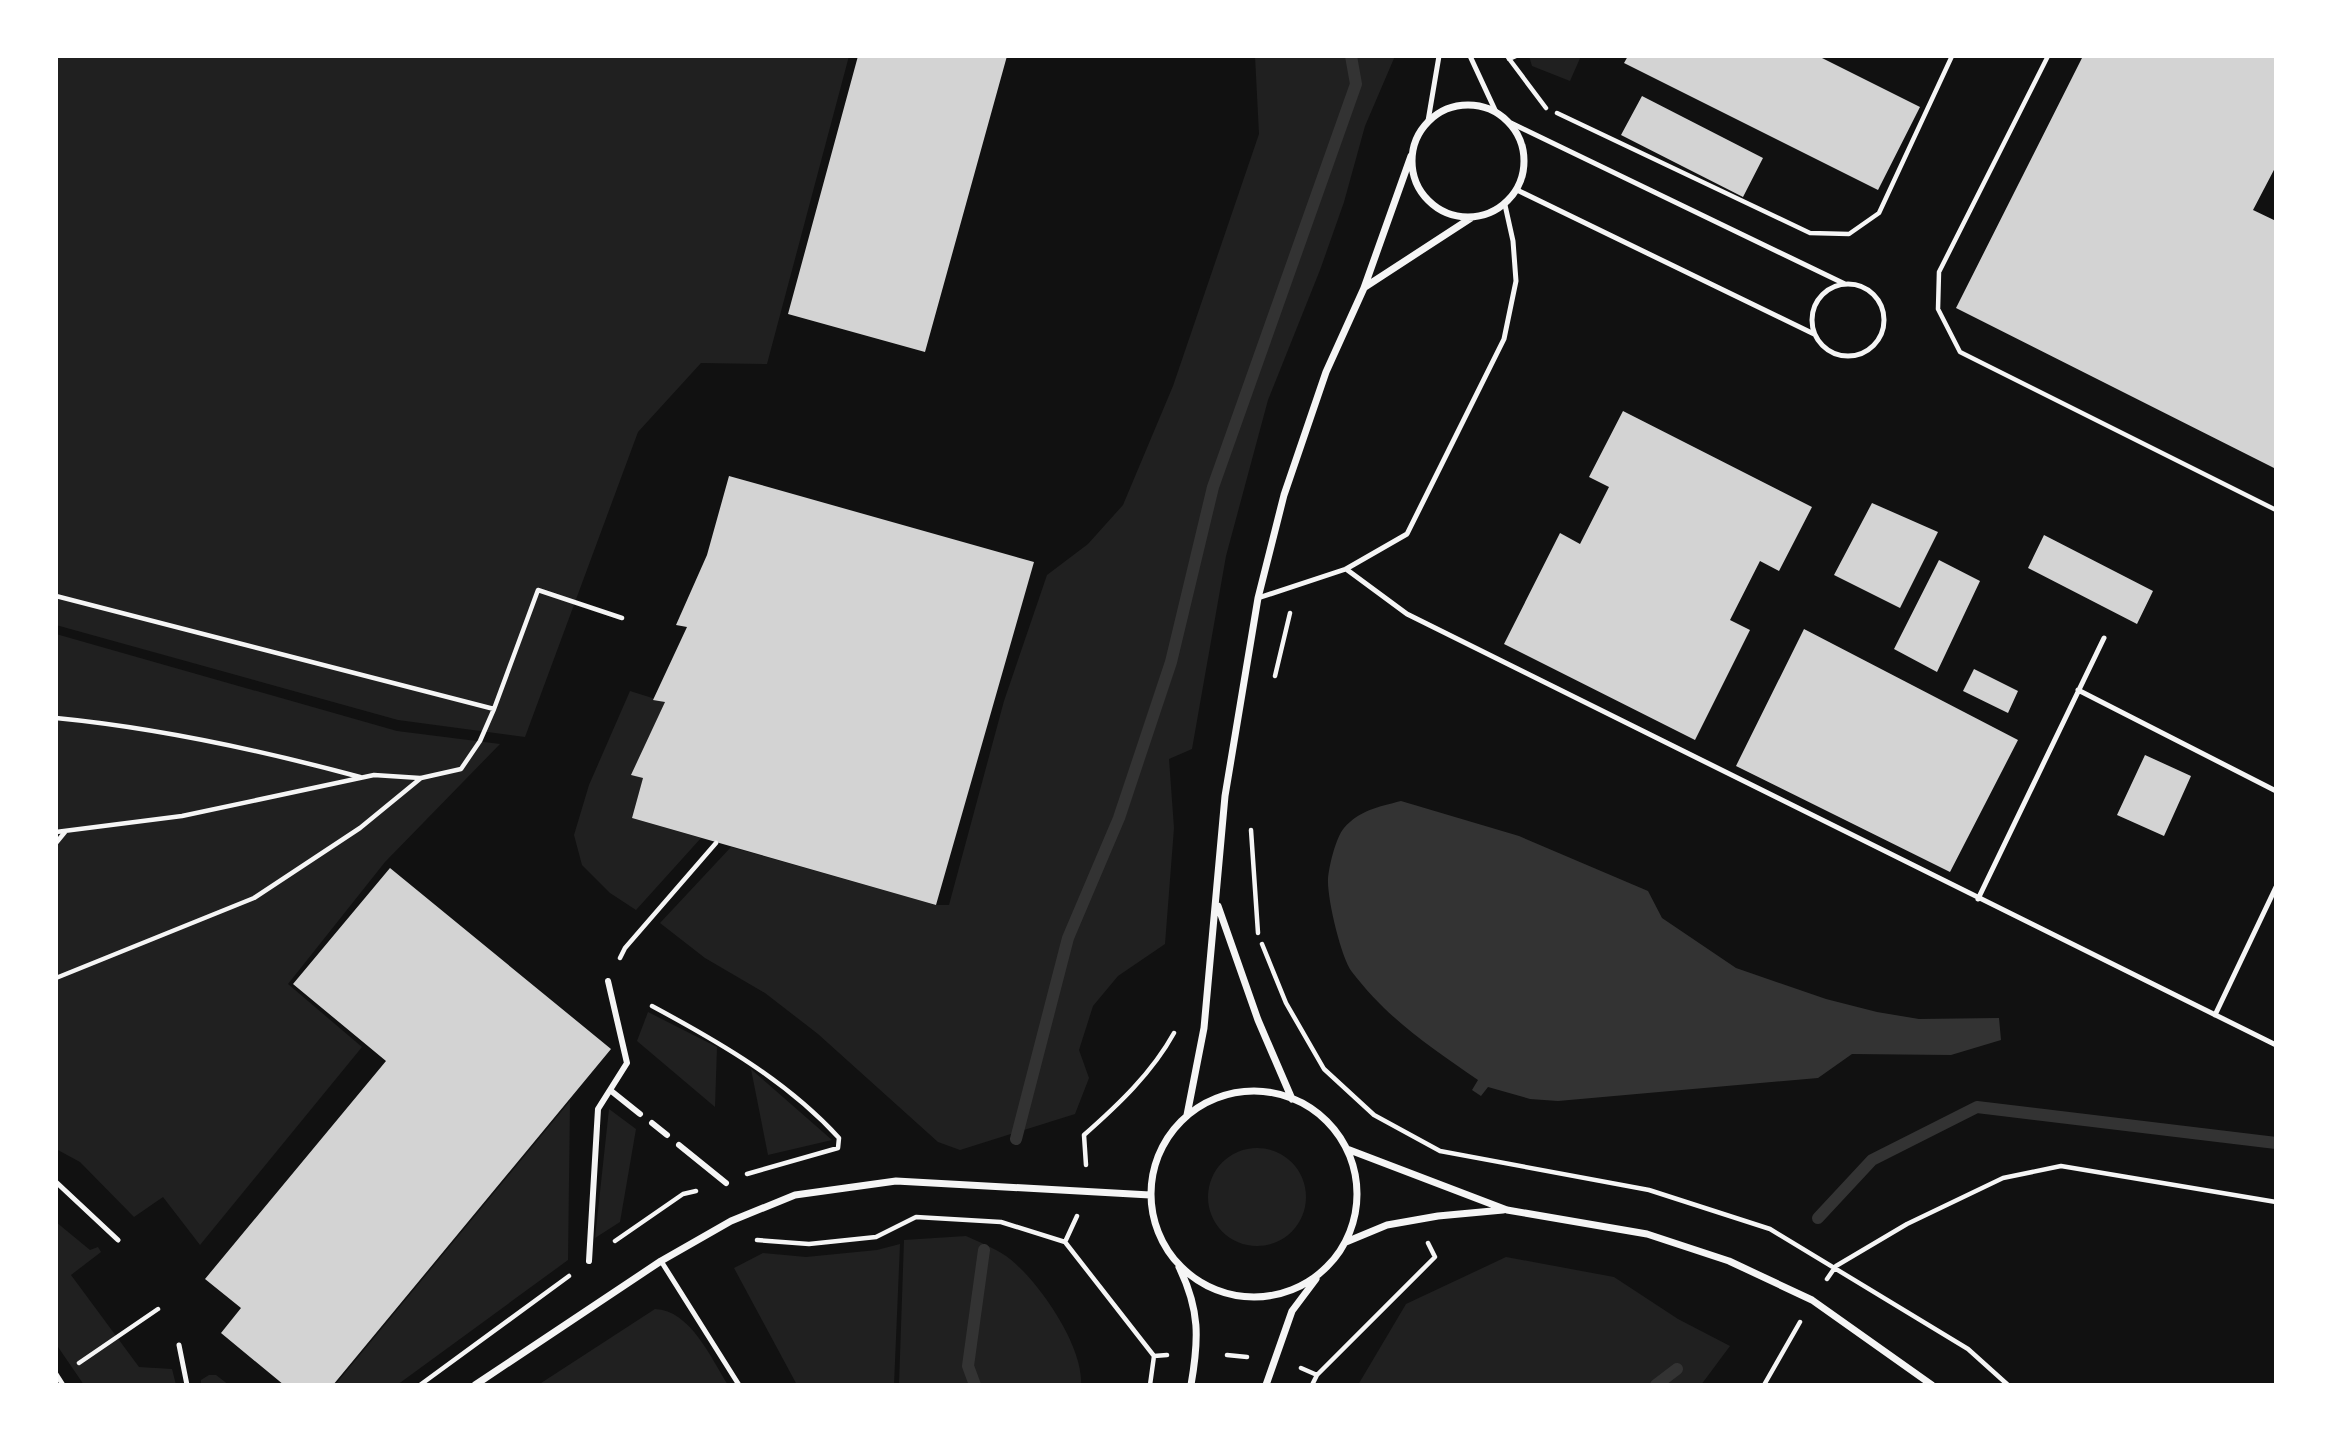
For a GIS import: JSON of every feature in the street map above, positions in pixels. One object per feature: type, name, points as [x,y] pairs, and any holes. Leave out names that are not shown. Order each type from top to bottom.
[{"type":"street","points":[[1187,1115],[1204,1028],[1217,902],[1224,796],[1258,598],[1284,495],[1326,372],[1364,288],[1417,136],[1428,121],[1443,110],[1461,104],[1479,105],[1496,111],[1511,123],[1525,155],[1524,173],[1517,190],[1505,205],[1471,218],[1364,288]]},
{"type":"street","points":[[1411,156],[1413,175],[1420,193],[1434,207],[1452,215],[1471,218]]},
{"type":"street","points":[[1217,902],[1258,1020],[1292,1098]]},
{"type":"street","points":[[589,1261],[598,1109],[627,1063],[608,981]]},
{"type":"street","points":[[610,1090],[640,1114]]},
{"type":"street","points":[[1266,1385],[1293,1311],[1346,1242],[1356,1211],[1357,1180],[1347,1149],[1324,1119],[1292,1098],[1266,1091],[1237,1092],[1211,1100],[1187,1115],[1167,1138],[1154,1164],[1150,1195],[1154,1221],[1163,1245],[1179,1266],[1203,1285],[1233,1296],[1253,1297],[1293,1290],[1320,1274]]},
{"type":"street","points":[[652,1123],[667,1135]]},
{"type":"street","points":[[679,1145],[726,1184]]},
{"type":"street","points":[[1347,1149],[1507,1210],[1647,1234],[1729,1261],[1812,1300],[1932,1385]]},
{"type":"street","points":[[475,1385],[661,1261],[731,1220],[795,1195],[896,1181],[1150,1195]]},
{"type":"street","points":[[1346,1242],[1388,1225],[1438,1216],[1507,1210]]},
{"type":"street","points":[[1179,1266],[1197,1313],[1196,1355],[1191,1385]]},
{"type":"lane","points":[[1428,121],[1439,56]]},
{"type":"lane","points":[[1470,56],[1496,111]]},
{"type":"lane","points":[[1511,123],[1846,284],[1869,291],[1878,300],[1884,313],[1884,327],[1878,340],[1857,355],[1843,356],[1830,352],[1814,334],[1517,190]]},
{"type":"lane","points":[[1258,598],[1346,569],[1407,534],[1504,340],[1516,281],[1513,241],[1505,205]]},
{"type":"lane","points":[[1814,334],[1812,323],[1817,301],[1825,292],[1846,284]]},
{"type":"lane","points":[[1346,569],[1407,614],[2276,1045]]},
{"type":"lane","points":[[1978,898],[2104,638]]},
{"type":"lane","points":[[2078,690],[2276,791]]},
{"type":"lane","points":[[2215,1015],[2276,887]]},
{"type":"lane","points":[[56,1182],[118,1240]]},
{"type":"lane","points":[[661,1261],[739,1385]]},
{"type":"lane","points":[[179,1345],[187,1385]]},
{"type":"lane","points":[[57,1376],[63,1385]]},
{"type":"path","points":[[1516,56],[1508,58],[1541,106],[1810,233],[1849,234],[1879,213],[1952,56]]},
{"type":"path","points":[[2048,56],[1939,271],[1938,309],[1960,352],[2276,510]]},
{"type":"path","points":[[1273,683],[1296,585]]},
{"type":"path","points":[[56,832],[182,816],[361,777],[374,775],[421,778],[461,769],[480,741],[494,709],[538,590],[622,618]]},
{"type":"path","points":[[56,596],[494,709]]},
{"type":"path","points":[[56,718],[121,724],[256,750],[361,777]]},
{"type":"path","points":[[56,978],[254,898],[360,828],[421,778]]},
{"type":"path","points":[[1250,820],[1257,931],[1286,1003],[1324,1069],[1374,1115],[1440,1151],[1650,1191],[1770,1229],[1836,1266],[1968,1349],[2008,1385]]},
{"type":"path","points":[[56,843],[66,831]]},
{"type":"path","points":[[608,981],[625,948],[716,843]]},
{"type":"path","points":[[420,1385],[682,1194],[726,1184],[752,1172],[826,1154],[838,1148],[839,1138],[817,1114],[738,1058],[652,1006]]},
{"type":"path","points":[[1065,1242],[1088,1191],[1084,1135],[1118,1105],[1156,1060],[1179,1024]]},
{"type":"path","points":[[1764,1385],[1812,1300],[1836,1266],[1907,1224],[2003,1178],[2062,1166],[2276,1202]]},
{"type":"path","points":[[745,1239],[809,1244],[876,1237],[916,1217],[1002,1222],[1065,1242],[1154,1356],[1150,1385]]},
{"type":"path","points":[[1312,1385],[1317,1375],[1436,1257],[1428,1243]]},
{"type":"path","points":[[57,1376],[158,1309]]},
{"type":"path","points":[[1154,1356],[1167,1355]]},
{"type":"path","points":[[1227,1355],[1252,1357]]},
{"type":"path","points":[[1301,1368],[1317,1375]]},
{"type":"shaded area","points":[[56,56],[849,56],[767,364],[701,363],[638,432],[525,737],[398,720],[56,625]]},
{"type":"shaded area","points":[[1255,56],[1395,56],[1365,126],[1344,202],[1320,270],[1268,400],[1226,556],[1192,749],[1169,759],[1174,828],[1165,944],[1118,976],[1093,1006],[1079,1050],[1089,1078],[1075,1114],[960,1150],[938,1142],[818,1034],[765,993],[705,958],[660,923],[731,847],[936,905],[949,905],[1004,701],[1047,575],[1088,544],[1123,505],[1173,386],[1259,134]]},
{"type":"shaded area","points":[[1529,56],[1581,56],[1570,81],[1532,66]]},
{"type":"shaded area","points":[[56,634],[397,731],[500,744],[385,862],[288,984],[362,1047],[200,1245],[163,1197],[134,1217],[80,1162],[56,1149]]},
{"type":"shaded area","points":[[630,691],[665,702],[632,775],[643,778],[632,818],[701,838],[636,910],[610,893],[582,865],[574,835],[589,785]]},
{"type":"shaded area","points":[[1401,801],[1519,836],[1648,891],[1662,918],[1736,968],[1826,999],[1877,1012],[1919,1019],[1999,1018],[2001,1040],[1951,1055],[1852,1054],[1818,1078],[1558,1101],[1530,1099],[1488,1087],[1481,1096],[1472,1090],[1478,1080],[1410,1031],[1366,989],[1348,965],[1339,941],[1328,879],[1338,838],[1350,822],[1363,813]]},
{"type":"shaded area","points":[[648,1012],[717,1047],[715,1107],[637,1041]]},
{"type":"shaded area","points":[[751,1069],[832,1140],[768,1155]]},
{"type":"shaded area","points":[[570,1101],[568,1260],[397,1385],[335,1385]]},
{"type":"shaded area","points":[[609,1109],[636,1129],[620,1222],[595,1238]]},
{"type":"shaded area","points":[[1257,1148],[1276,1152],[1292,1162],[1302,1178],[1306,1197],[1302,1216],[1292,1232],[1276,1242],[1257,1246],[1238,1242],[1222,1232],[1212,1216],[1208,1197],[1212,1178],[1222,1162],[1238,1152]]},
{"type":"shaded area","points":[[56,1222],[90,1250],[98,1247],[101,1252],[71,1275],[139,1367],[172,1369],[176,1385],[84,1385],[56,1344]]},
{"type":"shaded area","points":[[966,1236],[1006,1256],[1044,1296],[1075,1351],[1081,1385],[899,1385],[904,1240]]},
{"type":"shaded area","points":[[900,1244],[894,1385],[797,1385],[734,1268],[763,1253],[806,1257],[877,1250]]},
{"type":"shaded area","points":[[1506,1257],[1614,1277],[1678,1319],[1730,1346],[1701,1385],[1358,1385],[1406,1304]]},
{"type":"shaded area","points":[[655,1309],[667,1311],[689,1326],[707,1349],[728,1385],[538,1385]]},
{"type":"shaded area","points":[[209,1375],[216,1375],[229,1385],[201,1385],[201,1380]]},
{"type":"building","points":[[858,56],[1007,56],[925,352],[788,314]]},
{"type":"building","points":[[1628,56],[1818,56],[1920,107],[1878,190],[1624,63]]},
{"type":"building","points":[[2083,56],[2276,56],[2276,166],[2253,210],[2276,221],[2276,469],[1956,308]]},
{"type":"building","points":[[1642,96],[1763,158],[1743,197],[1621,135]]},
{"type":"building","points":[[1623,411],[1812,507],[1779,571],[1760,561],[1730,620],[1750,630],[1695,740],[1504,644],[1560,533],[1580,544],[1609,487],[1589,477]]},
{"type":"building","points":[[729,476],[1034,562],[936,905],[632,818],[643,778],[631,775],[665,702],[653,700],[687,627],[676,625],[707,555]]},
{"type":"building","points":[[1872,503],[1938,532],[1900,608],[1834,575]]},
{"type":"building","points":[[2044,535],[2153,591],[2137,624],[2028,568]]},
{"type":"building","points":[[1939,560],[1980,581],[1937,672],[1894,649]]},
{"type":"building","points":[[1804,629],[2018,740],[1950,872],[1736,766]]},
{"type":"building","points":[[1974,669],[2018,691],[2008,713],[1963,691]]},
{"type":"building","points":[[2145,755],[2191,776],[2164,836],[2117,815]]},
{"type":"building","points":[[390,868],[611,1049],[333,1385],[284,1385],[221,1333],[241,1308],[205,1279],[386,1061],[293,984]]},
{"type":"waterway","points":[[1016,1139],[1068,938],[1119,818],[1171,662],[1213,487],[1356,84],[1351,56]]},
{"type":"waterway","points":[[1818,1218],[1872,1160],[1977,1107],[2276,1143]]},
{"type":"waterway","points":[[975,1385],[968,1366],[984,1250]]},
{"type":"waterway","points":[[1656,1385],[1677,1369]]}]
